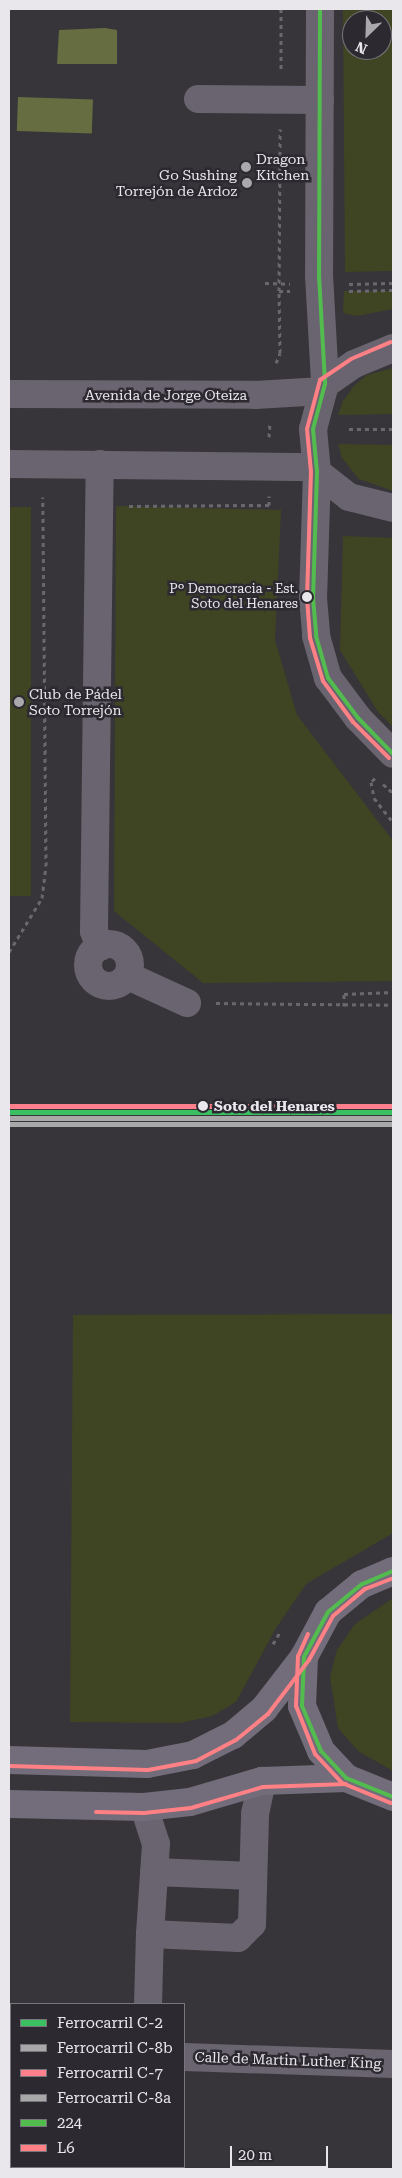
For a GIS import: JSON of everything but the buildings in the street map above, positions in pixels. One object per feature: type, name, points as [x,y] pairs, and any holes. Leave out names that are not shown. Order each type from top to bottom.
[{"type":"main road","points":[[9,1760],[147,1764],[193,1755],[233,1735],[264,1709],[304,1657],[328,1612],[362,1584],[393,1571]]},
{"type":"main road","points":[[304,1657],[302,1706],[321,1751],[346,1778]]},
{"type":"main road","points":[[9,1804],[144,1807],[190,1802],[262,1781],[346,1778],[393,1797]]},
{"type":"street","points":[[320,9],[320,276],[324,388],[313,429],[317,470],[313,598],[316,636],[328,678],[358,718],[393,754]]},
{"type":"street","points":[[198,99],[320,100]]},
{"type":"street","points":[[324,388],[354,364],[393,348]]},
{"type":"street","name":"Avenida de Jorge Oteiza","points":[[9,394],[270,395],[324,388]]},
{"type":"street","points":[[9,464],[100,464],[317,470],[349,497],[393,508]]},
{"type":"street","points":[[100,464],[94,930],[100,947],[92,953],[88,962],[94,980],[112,987],[128,976],[187,1003]]},
{"type":"street","points":[[150,1934],[238,1938],[252,1924],[255,1814],[262,1781]]},
{"type":"street","points":[[144,1807],[156,1844],[148,2003]]},
{"type":"street","points":[[154,1872],[254,1876]]},
{"type":"street","name":"Calle de Martin Luther King","points":[[185,2057],[393,2064]]},
{"type":"path","points":[[279,291],[281,9]]},
{"type":"path","points":[[349,429],[393,429]]},
{"type":"path","points":[[9,952],[42,898],[46,866],[43,497]]},
{"type":"path","points":[[262,497],[278,498]]},
{"type":"path","points":[[369,772],[393,793]]},
{"type":"path","points":[[375,777],[371,782],[374,798],[393,822]]},
{"type":"path","points":[[344,1006],[344,994],[393,992]]},
{"type":"path","points":[[187,1003],[393,1005]]},
{"type":"path","points":[[271,1649],[285,1624]]},
{"type":"shaded area","points":[[343,9],[393,9],[393,271],[345,272],[343,60],[392,60],[392,10]]},
{"type":"shaded area","points":[[105,28],[117,30],[117,64],[57,64],[59,30]]},
{"type":"shaded area","points":[[18,97],[93,100],[92,134],[17,131]]},
{"type":"shaded area","points":[[344,291],[393,291],[393,309],[357,316],[343,313]]},
{"type":"shaded area","points":[[393,368],[393,414],[338,415],[343,401],[354,386],[367,375]]},
{"type":"shaded area","points":[[338,444],[393,445],[393,491],[359,479],[342,458]]},
{"type":"shaded area","points":[[116,506],[281,510],[275,640],[297,715],[393,841],[393,981],[203,983],[114,911]]},
{"type":"shaded area","name":"Club de Pádel Soto Torrejón","points":[[9,507],[31,507],[31,896],[9,896]]},
{"type":"shaded area","points":[[343,536],[393,538],[393,727],[378,712],[340,650]]},
{"type":"shaded area","points":[[393,1314],[393,1533],[306,1584],[276,1628],[236,1702],[212,1716],[180,1723],[70,1722],[73,1315]]},
{"type":"shaded area","points":[[393,1598],[393,1771],[358,1751],[338,1728],[330,1677],[337,1650],[355,1624]]},
{"type":"rail line","name":"C-7","points":[[9,1106],[393,1106]]},
{"type":"rail line","name":"C-2","points":[[9,1112],[393,1112]]},
{"type":"rail line","name":"C-8b","points":[[9,1118],[393,1118]]},
{"type":"rail line","name":"C-8a","points":[[9,1124],[393,1124]]},
{"type":"transit line","name":"224","points":[[320,9],[319,275],[325,384],[313,429],[317,472],[313,598],[316,636],[328,678],[358,718],[393,754]]},
{"type":"transit line","name":"L6","points":[[389,758],[353,722],[323,681],[310,638],[307,598],[311,472],[307,429],[320,380],[351,359],[391,342]]},
{"type":"transit line","name":"224","points":[[393,1571],[362,1584],[328,1612],[304,1657],[302,1706],[321,1751],[346,1778],[393,1797]]},
{"type":"transit line","name":"L6","points":[[9,1766],[148,1770],[196,1761],[236,1740],[268,1714],[309,1660],[333,1616],[365,1589],[393,1578]]},
{"type":"transit line","name":"L6","points":[[308,1634],[298,1656],[296,1706],[315,1754],[342,1783],[391,1803]]},
{"type":"transit line","name":"L6","points":[[96,1812],[144,1813],[191,1808],[263,1787],[346,1784]]},
{"type":"place","name":"Dragon Kitchen","points":[[246,167]]},
{"type":"place","name":"Go Sushing Torrejón de Ardoz","points":[[247,183]]},
{"type":"place","name":"Pº Democracia - Est. Soto del Henares","points":[[307,597]]},
{"type":"place","name":"Club de Pádel Soto Torrejón","points":[[19,702]]},
{"type":"place","name":"Soto del Henares","points":[[203,1106]]}]
